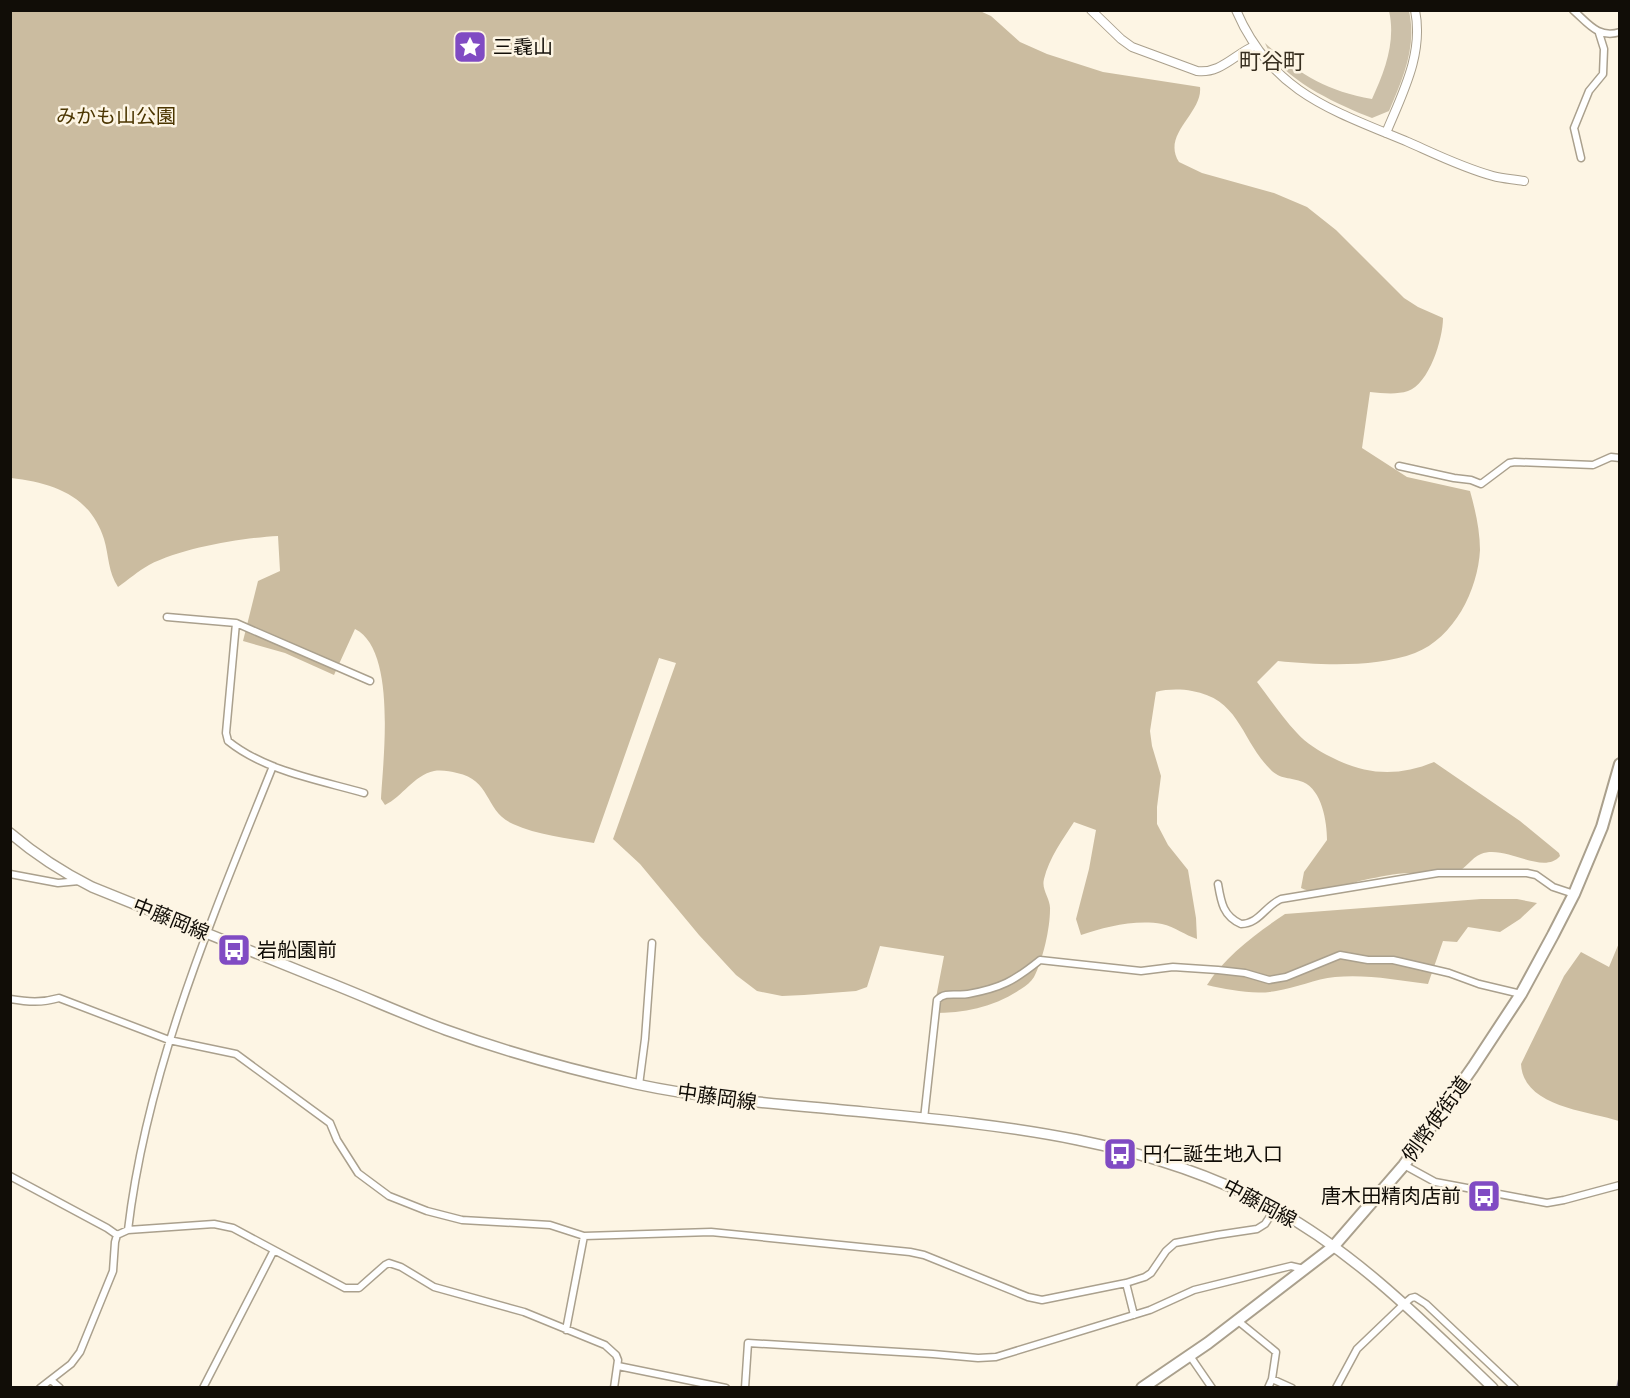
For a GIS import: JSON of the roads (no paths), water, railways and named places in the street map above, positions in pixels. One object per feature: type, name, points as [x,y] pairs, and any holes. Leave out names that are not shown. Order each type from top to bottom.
[{"type":"main road","name":"例幣使街道","points":[[1142,1388],[1238,1321],[1333,1247],[1404,1165],[1521,994],[1574,894],[1602,827],[1620,764]]},
{"type":"main road","name":"中藤岡線","points":[[10,833],[34,853],[79,880],[207,934],[465,1037],[559,1064],[639,1085],[753,1102],[1054,1134],[1120,1148],[1199,1173],[1275,1209],[1333,1247],[1404,1304],[1493,1388]]},
{"type":"street","points":[[1091,10],[1132,47],[1197,71],[1216,70],[1254,46]]},
{"type":"street","points":[[1236,10],[1254,46],[1281,77],[1298,91],[1351,119],[1470,168],[1493,176],[1524,181]]},
{"type":"street","points":[[1386,133],[1416,57],[1418,30],[1415,10]]},
{"type":"street","points":[[1573,10],[1599,33],[1604,49],[1603,74],[1589,91],[1574,128],[1581,158]]},
{"type":"street","points":[[1599,33],[1620,32]]},
{"type":"street","points":[[1399,466],[1481,484],[1509,463],[1593,465],[1611,457],[1620,458]]},
{"type":"street","points":[[167,618],[236,623],[370,681]]},
{"type":"street","points":[[236,623],[226,732],[228,741],[240,751],[273,766],[364,794]]},
{"type":"street","points":[[128,1230],[140,1156],[169,1040],[207,934],[273,766]]},
{"type":"street","points":[[1218,884],[1221,904],[1226,914],[1240,924],[1255,921],[1281,899],[1438,873],[1527,873],[1536,875],[1553,887],[1574,894]]},
{"type":"street","points":[[10,874],[58,883],[79,880]]},
{"type":"street","points":[[639,1085],[646,1029],[652,942]]},
{"type":"street","points":[[924,1119],[939,997],[964,995],[1007,984],[1040,960],[1141,971],[1173,967],[1218,970],[1245,973],[1269,980],[1286,977],[1340,955],[1368,960],[1393,960],[1449,973],[1479,984],[1521,994]]},
{"type":"street","points":[[10,999],[46,1002],[59,998],[169,1040],[236,1054],[330,1123],[337,1140],[358,1173],[389,1196],[427,1211],[462,1220],[550,1225],[584,1236],[711,1232],[910,1252],[924,1255],[1028,1297],[1042,1300],[1126,1283],[1151,1273],[1166,1251],[1175,1243],[1257,1229],[1266,1224],[1275,1209]]},
{"type":"street","points":[[1404,1165],[1435,1182],[1547,1203],[1620,1185]]},
{"type":"street","points":[[10,1176],[117,1235]]},
{"type":"street","points":[[40,1388],[71,1364],[80,1352],[113,1271],[117,1235],[128,1230],[214,1224],[233,1228],[345,1288],[360,1288],[389,1263],[434,1287],[524,1311],[611,1349],[616,1355],[618,1366],[614,1388]]},
{"type":"street","points":[[566,1330],[584,1236]]},
{"type":"street","points":[[203,1388],[273,1250]]},
{"type":"street","points":[[745,1388],[748,1343],[978,1358],[996,1357],[1134,1315],[1194,1290],[1291,1266],[1305,1269]]},
{"type":"street","points":[[1126,1283],[1134,1315]]},
{"type":"street","points":[[1336,1388],[1357,1349],[1411,1298],[1419,1299],[1515,1388]]},
{"type":"street","points":[[1238,1321],[1276,1352],[1272,1379],[1268,1388]]},
{"type":"street","points":[[1190,1356],[1212,1388]]},
{"type":"street","points":[[618,1366],[726,1388]]},
{"type":"street","points":[[1272,1379],[1292,1388]]},
{"type":"street","points":[[51,1380],[60,1388]]},
{"type":"waterway","points":[[1617,1388],[1620,1375]]},
{"type":"place","name":"三毳山","points":[[470,47]]},
{"type":"place","name":"岩船園前","points":[[234,950]]},
{"type":"place","name":"円仁誕生地入口","points":[[1120,1154]]},
{"type":"place","name":"唐木田精肉店前","points":[[1484,1196]]},
{"type":"district","name":"町谷町","points":[[1272,61]]},
{"type":"park label","name":"みかも山公園","points":[[116,116]]}]
